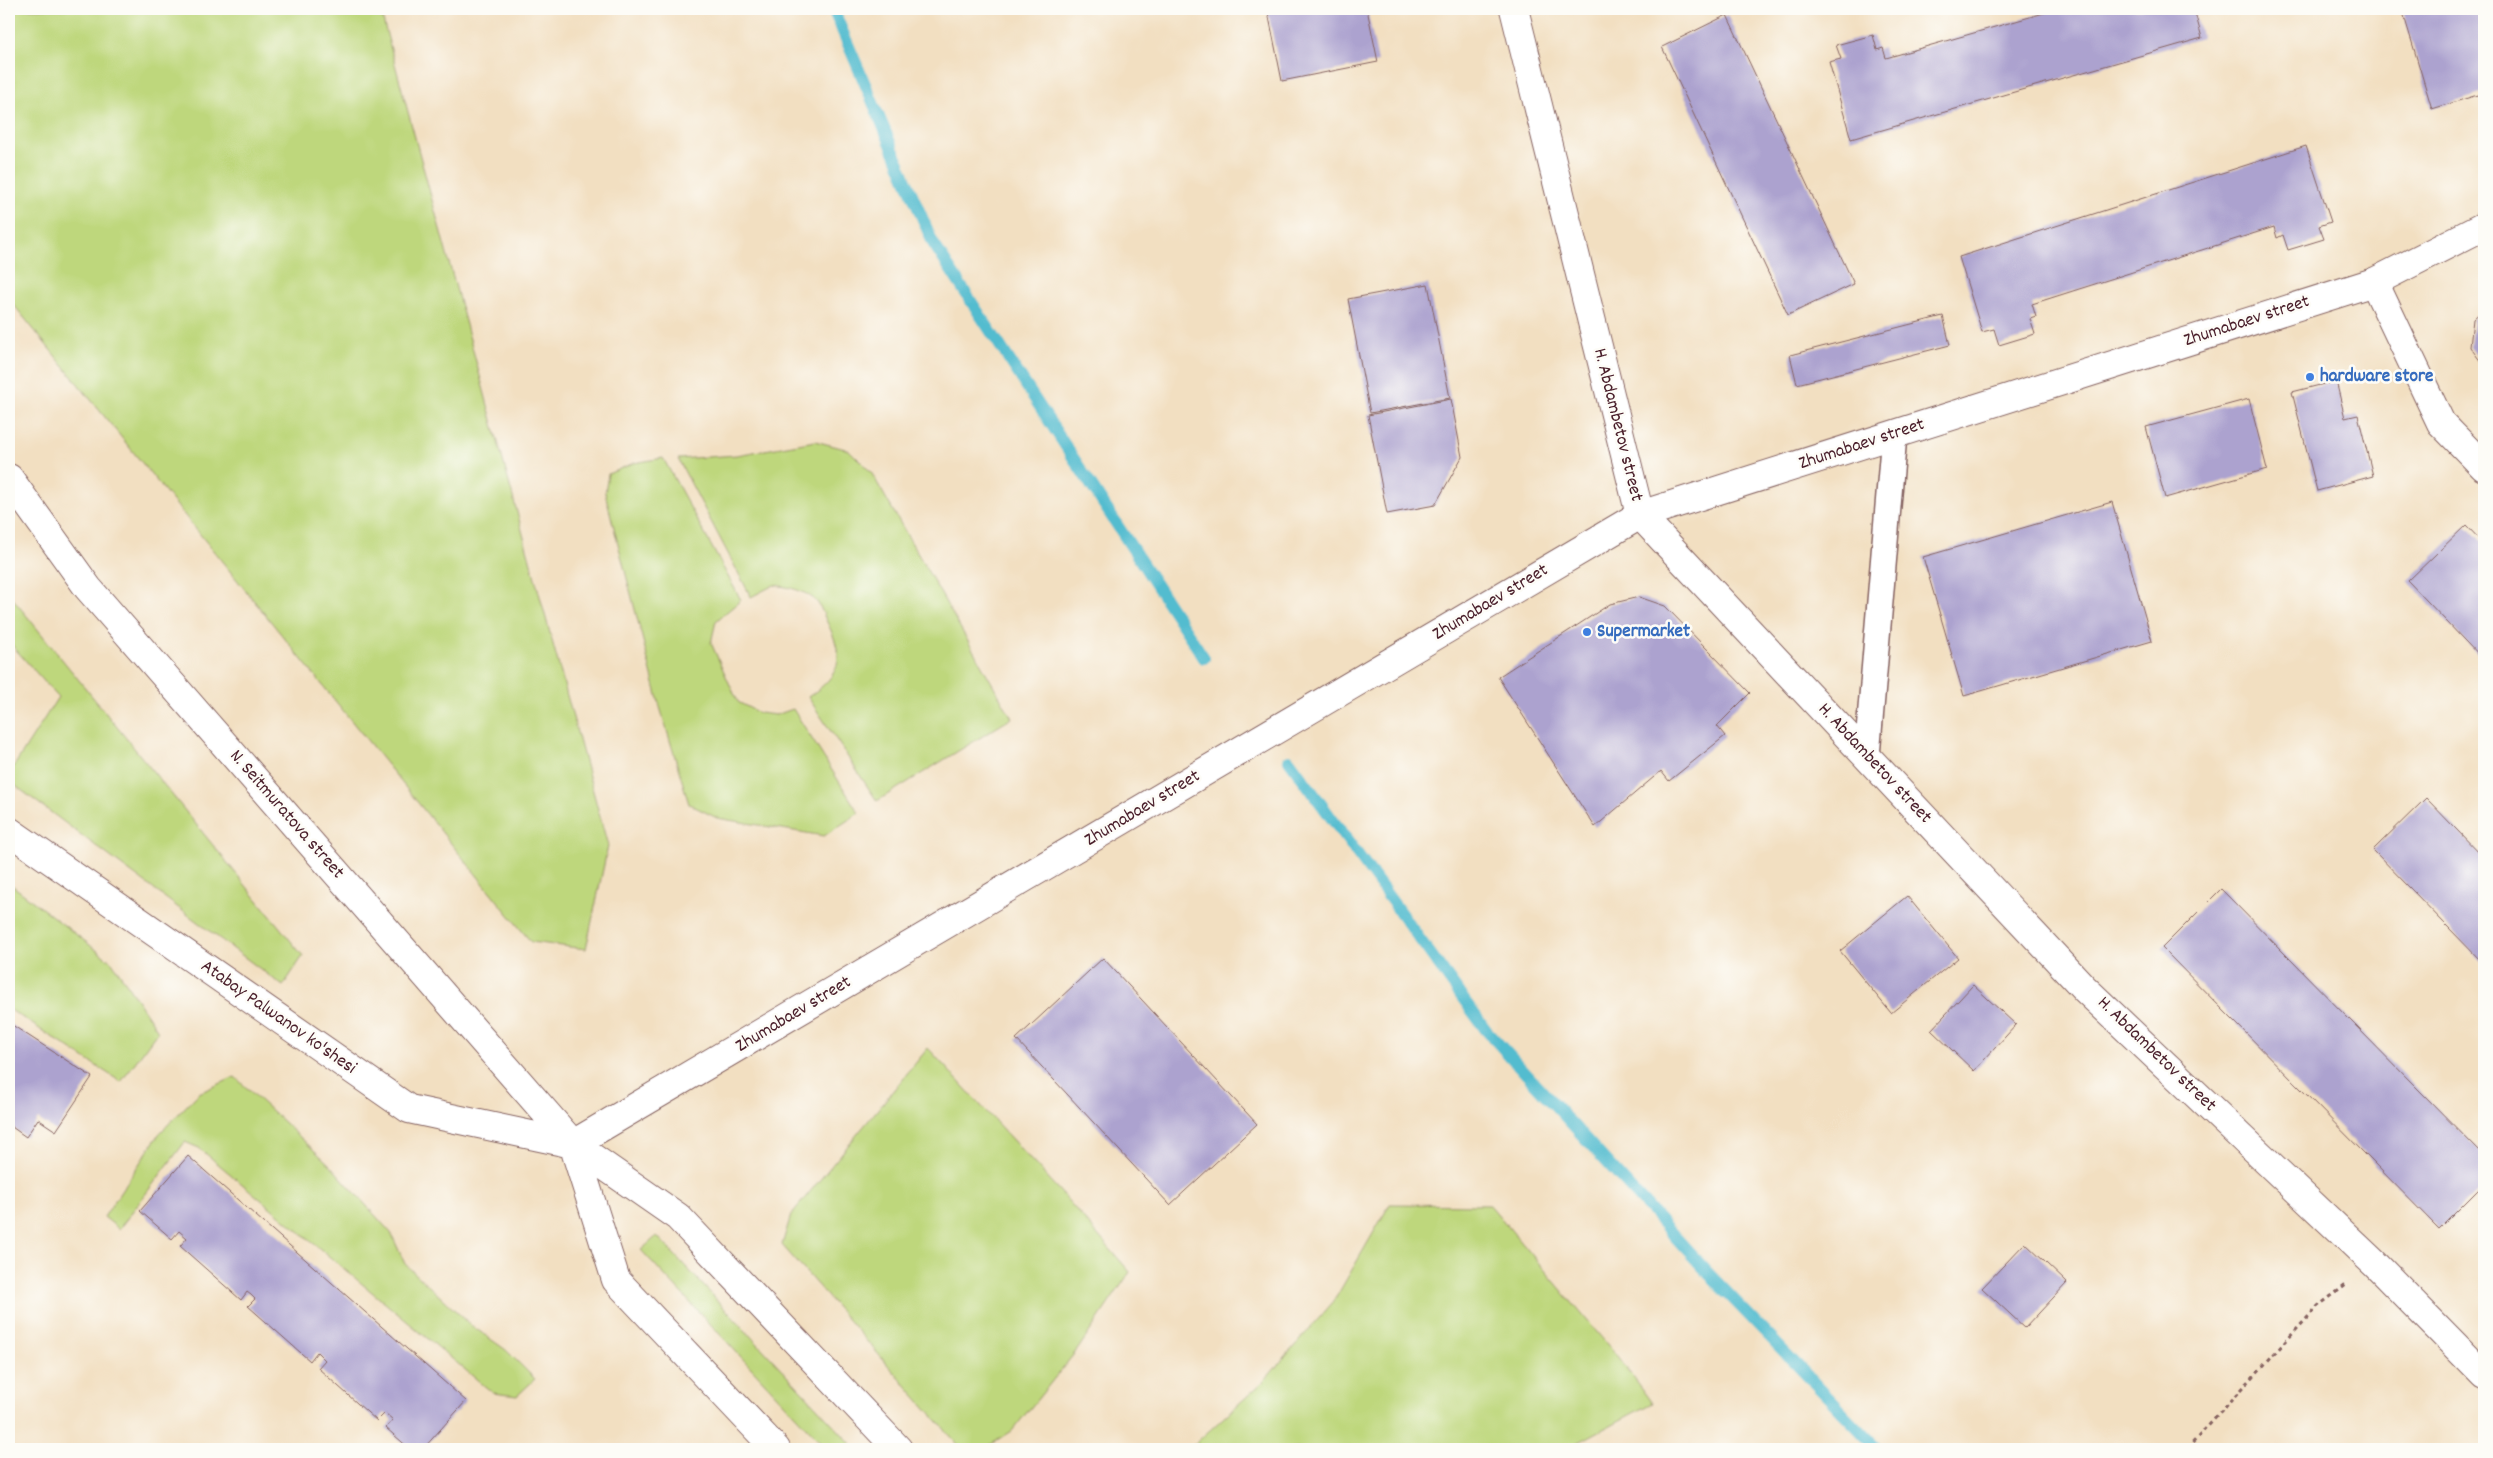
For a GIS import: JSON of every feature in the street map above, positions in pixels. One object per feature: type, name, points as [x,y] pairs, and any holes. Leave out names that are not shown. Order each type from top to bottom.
[{"type":"street","name":"H. Abdambetov street","points":[[1514,9],[1640,516],[2086,989],[2374,1264],[2484,1375]]},
{"type":"street","name":"Zhumabaev street","points":[[573,1144],[1640,516],[2374,282],[2484,226]]},
{"type":"street","points":[[2374,282],[2441,423],[2484,466]]},
{"type":"street","name":"N. Seitmuratova street","points":[[9,478],[88,588],[573,1144]]},
{"type":"street","name":"Atabay Palwanov ko'shesi","points":[[9,831],[409,1109],[573,1144]]},
{"type":"street","points":[[573,1144],[616,1280],[776,1449]]},
{"type":"street","points":[[573,1144],[678,1217],[898,1449]]},
{"type":"lane","points":[[1867,756],[1894,435]]},
{"type":"path","points":[[2187,1449],[2318,1306],[2374,1264]]},
{"type":"green space","points":[[9,9],[380,9],[608,846],[586,949],[531,942],[9,299]]},
{"type":"green space","points":[[815,441],[849,450],[871,472],[1012,718],[877,801],[808,697],[828,681],[834,673],[837,664],[838,655],[833,635],[820,606],[813,598],[802,592],[774,585],[751,597],[678,459],[737,455]]},
{"type":"green space","points":[[663,458],[741,600],[716,621],[711,643],[738,702],[759,713],[776,715],[793,709],[859,813],[824,836],[717,818],[689,804],[660,707],[605,493],[608,474],[634,463]]},
{"type":"green space","points":[[9,594],[303,956],[283,986],[9,781],[9,774],[58,697],[9,642]]},
{"type":"green space","points":[[9,883],[112,962],[158,1031],[121,1082],[9,1009]]},
{"type":"green space","points":[[928,1048],[1064,1196],[1130,1272],[1078,1349],[1012,1431],[984,1449],[962,1449],[782,1245],[791,1215]]},
{"type":"green space","points":[[235,1077],[329,1164],[391,1233],[405,1264],[472,1326],[506,1350],[535,1379],[517,1396],[493,1393],[199,1148],[185,1142],[119,1229],[104,1217],[159,1134],[199,1093]]},
{"type":"green space","points":[[1390,1204],[1490,1205],[1617,1356],[1652,1403],[1566,1449],[1189,1449],[1264,1381],[1334,1301]]},
{"type":"green space","points":[[657,1236],[856,1449],[827,1449],[641,1250]]},
{"type":"building","points":[[1285,9],[1367,9],[1378,62],[1282,81],[1268,12]]},
{"type":"building","points":[[2058,9],[2194,9],[2202,38],[1851,139],[1829,62],[1841,59],[1836,45],[1873,35],[1877,50],[1883,48],[1886,58]]},
{"type":"building","points":[[2402,9],[2481,9],[2484,20],[2484,93],[2432,109]]},
{"type":"building","points":[[1727,15],[1854,284],[1788,315],[1662,47]]},
{"type":"building","points":[[2306,146],[2331,222],[2319,226],[2324,239],[2288,250],[2283,235],[2277,238],[2274,227],[2032,304],[2036,317],[2030,319],[2035,334],[1999,345],[1994,329],[1982,332],[1959,257]]},
{"type":"building","points":[[1428,284],[1450,398],[1370,413],[1348,299]]},
{"type":"building","points":[[2484,309],[2484,366],[2470,347],[2473,319]]},
{"type":"building","points":[[1943,316],[1950,345],[1797,384],[1790,355]]},
{"type":"building","points":[[2336,381],[2345,418],[2358,415],[2373,476],[2317,491],[2292,392]]},
{"type":"building","points":[[1451,399],[1462,457],[1435,505],[1387,514],[1368,415]]},
{"type":"building","points":[[2249,399],[2267,469],[2165,498],[2146,427]]},
{"type":"building","points":[[2112,502],[2152,641],[1964,696],[1923,557]]},
{"type":"building","points":[[2466,525],[2484,544],[2484,661],[2408,581]]},
{"type":"building","points":[[1639,597],[1665,606],[1750,693],[1717,726],[1725,736],[1669,781],[1661,771],[1595,827],[1498,677],[1610,604]]},
{"type":"building","points":[[2426,798],[2484,858],[2484,964],[2373,850]]},
{"type":"building","points":[[2221,889],[2484,1156],[2484,1184],[2439,1229],[2162,948]]},
{"type":"building","points":[[1907,896],[1958,958],[1891,1013],[1840,951]]},
{"type":"building","points":[[1103,958],[1257,1124],[1170,1205],[1016,1039]]},
{"type":"building","points":[[1973,985],[2016,1025],[1974,1071],[1931,1030]]},
{"type":"building","points":[[9,1023],[92,1077],[56,1131],[38,1119],[26,1137],[9,1125]]},
{"type":"building","points":[[188,1156],[466,1401],[423,1449],[410,1449],[386,1428],[393,1420],[385,1413],[377,1421],[318,1368],[325,1360],[317,1352],[310,1361],[248,1306],[255,1299],[251,1295],[247,1292],[241,1300],[180,1246],[187,1238],[179,1231],[172,1239],[140,1211]]},
{"type":"building","points":[[2025,1243],[2067,1283],[2025,1328],[1982,1288]]},
{"type":"waterway","points":[[833,9],[933,243],[1204,658]]},
{"type":"waterway","points":[[1289,760],[1486,1030],[1711,1276],[1878,1449]]},
{"type":"place","name":"hardware store","points":[[2310,377]]},
{"type":"place","name":"Supermarket","points":[[1587,632]]}]
